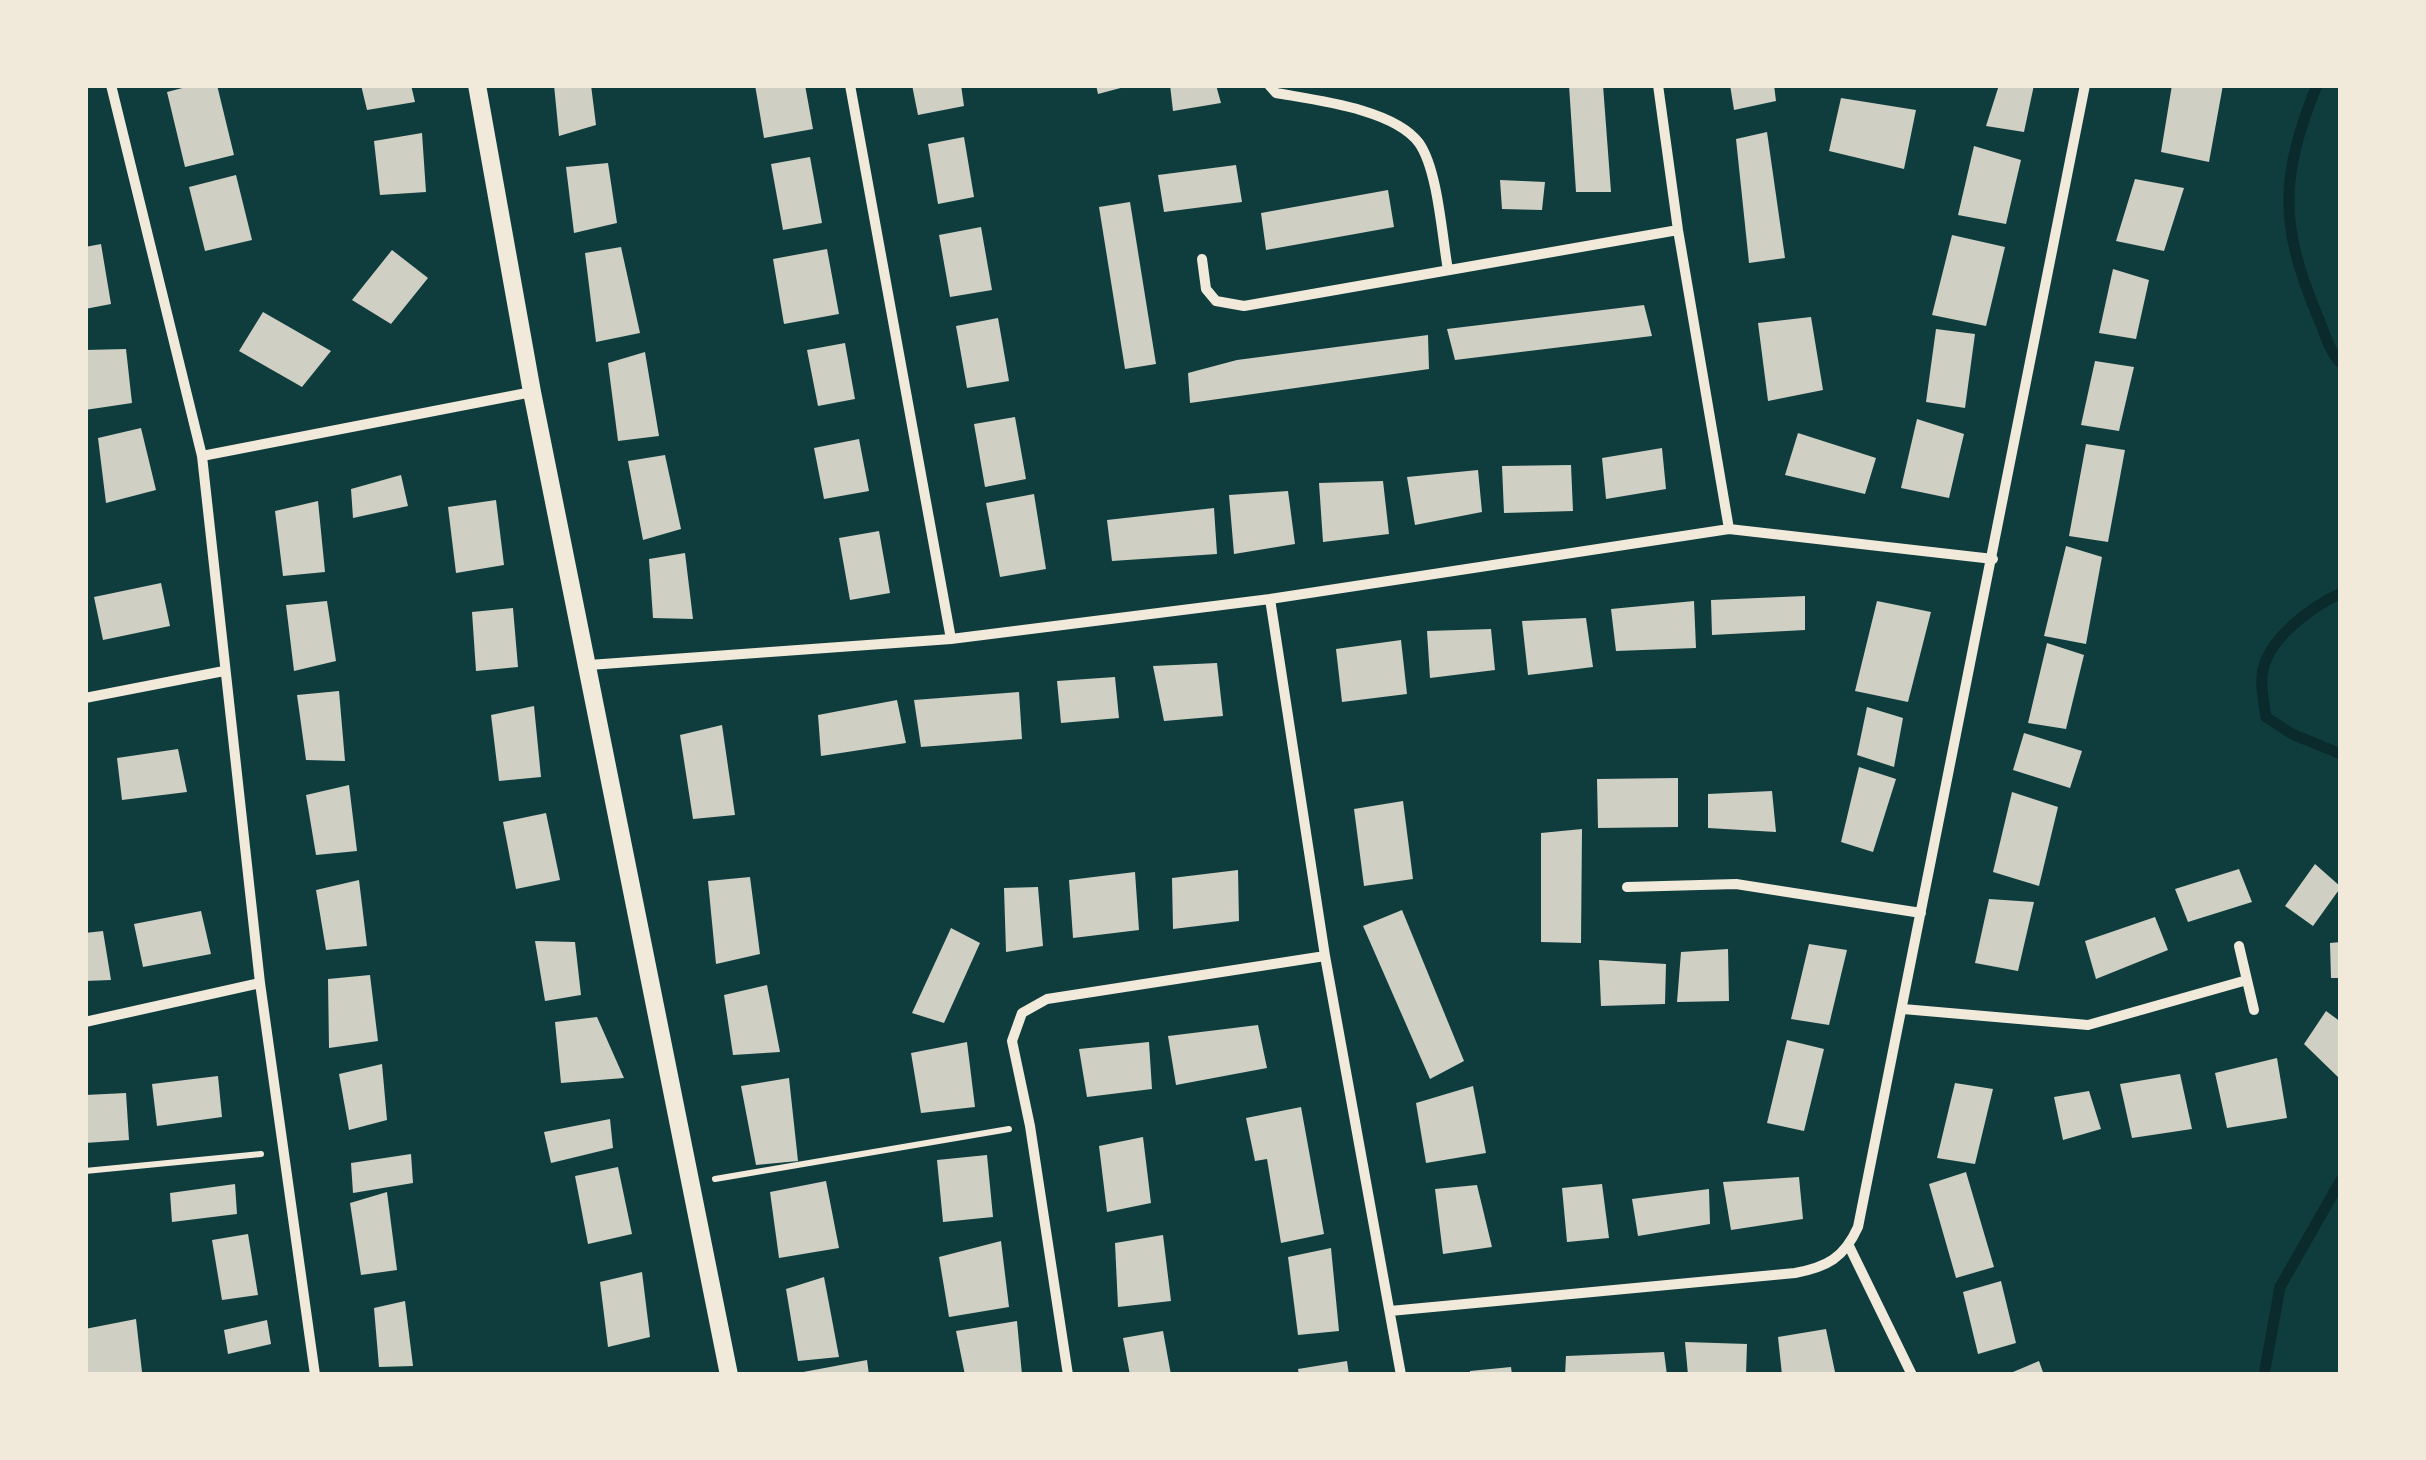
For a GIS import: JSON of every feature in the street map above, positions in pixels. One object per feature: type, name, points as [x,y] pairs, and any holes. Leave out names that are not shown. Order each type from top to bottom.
[{"type":"street","points":[[110,85],[202,456],[260,983],[316,1375]]},
{"type":"street","points":[[477,85],[532,392],[590,664],[729,1375]]},
{"type":"street","points":[[850,85],[952,639]]},
{"type":"street","points":[[1268,85],[1276,92],[1355,108],[1397,126],[1418,142],[1428,164],[1448,270]]},
{"type":"street","points":[[1658,85],[1678,230],[1729,529]]},
{"type":"street","points":[[1390,1311],[1794,1273],[1828,1266],[1850,1246],[1858,1227],[1904,1009],[2085,85]]},
{"type":"street","points":[[1202,259],[1206,289],[1216,302],[1244,306],[1678,230]]},
{"type":"street","points":[[202,456],[532,392]]},
{"type":"street","points":[[590,664],[952,639],[1270,599],[1729,529],[1993,559]]},
{"type":"street","points":[[1270,599],[1325,956],[1401,1375]]},
{"type":"street","points":[[85,698],[224,671]]},
{"type":"street","points":[[1627,887],[1736,884],[1921,913]]},
{"type":"street","points":[[2239,946],[2254,1010]]},
{"type":"street","points":[[1068,1375],[1030,1126],[1012,1042],[1022,1012],[1047,998],[1325,956]]},
{"type":"street","points":[[1904,1009],[2088,1025],[2248,980]]},
{"type":"street","points":[[85,1022],[260,983]]},
{"type":"street","points":[[1850,1246],[1912,1375]]},
{"type":"path","points":[[692,1184],[1030,1126]]},
{"type":"path","points":[[85,1171],[282,1152]]},
{"type":"building","points":[[194,85],[217,85],[234,155],[185,167],[167,92]]},
{"type":"building","points":[[361,85],[411,85],[415,102],[367,110]]},
{"type":"building","points":[[554,85],[591,85],[596,125],[559,136]]},
{"type":"building","points":[[755,85],[805,85],[813,129],[764,138]]},
{"type":"building","points":[[912,85],[961,85],[964,106],[918,115]]},
{"type":"building","points":[[1096,85],[1128,85],[1128,86],[1098,94]]},
{"type":"building","points":[[1170,85],[1216,85],[1221,103],[1173,111]]},
{"type":"building","points":[[1569,85],[1603,85],[1611,192],[1576,192]]},
{"type":"building","points":[[1730,85],[1774,85],[1776,101],[1734,110]]},
{"type":"building","points":[[1999,85],[2034,85],[2024,132],[1986,126]]},
{"type":"building","points":[[2172,85],[2223,85],[2209,162],[2161,152]]},
{"type":"building","points":[[1841,98],[1916,110],[1904,169],[1829,151]]},
{"type":"building","points":[[1767,132],[1785,258],[1749,263],[1736,139]]},
{"type":"building","points":[[422,133],[426,192],[380,195],[374,141]]},
{"type":"building","points":[[964,137],[974,197],[938,204],[928,144]]},
{"type":"building","points":[[1974,146],[2021,160],[2006,224],[1958,215]]},
{"type":"building","points":[[810,157],[822,223],[783,230],[771,164]]},
{"type":"building","points":[[608,163],[617,223],[574,233],[566,167]]},
{"type":"building","points":[[1236,165],[1242,202],[1164,212],[1158,175]]},
{"type":"building","points":[[236,175],[252,240],[205,251],[189,187]]},
{"type":"building","points":[[2135,179],[2184,188],[2164,251],[2116,241]]},
{"type":"building","points":[[1500,180],[1545,182],[1542,210],[1502,209]]},
{"type":"building","points":[[1388,190],[1394,227],[1266,250],[1261,213]]},
{"type":"building","points":[[1130,202],[1156,364],[1125,369],[1099,207]]},
{"type":"building","points":[[981,227],[992,290],[950,297],[939,235]]},
{"type":"building","points":[[1952,235],[2005,247],[1986,326],[1932,315]]},
{"type":"building","points":[[101,244],[111,304],[85,309],[85,247]]},
{"type":"building","points":[[621,247],[640,333],[596,342],[585,253]]},
{"type":"building","points":[[827,249],[839,314],[784,324],[773,259]]},
{"type":"building","points":[[392,250],[428,278],[391,324],[352,300]]},
{"type":"building","points":[[2113,269],[2149,280],[2136,339],[2099,333]]},
{"type":"building","points":[[1644,305],[1652,336],[1455,360],[1447,329]]},
{"type":"building","points":[[263,312],[331,351],[302,387],[239,351]]},
{"type":"building","points":[[1811,317],[1823,390],[1768,401],[1758,323]]},
{"type":"building","points":[[998,318],[1009,381],[967,388],[956,326]]},
{"type":"building","points":[[1936,329],[1975,334],[1965,408],[1926,402]]},
{"type":"building","points":[[1428,335],[1429,369],[1190,403],[1188,373],[1237,360]]},
{"type":"building","points":[[845,343],[855,399],[818,406],[807,350]]},
{"type":"building","points":[[126,349],[132,403],[85,410],[85,350]]},
{"type":"building","points":[[645,352],[659,436],[618,441],[608,363]]},
{"type":"building","points":[[2095,361],[2134,367],[2119,431],[2081,425]]},
{"type":"building","points":[[1015,417],[1026,479],[985,487],[974,424]]},
{"type":"building","points":[[1917,419],[1964,434],[1949,498],[1901,488]]},
{"type":"building","points":[[141,428],[156,490],[106,503],[98,438]]},
{"type":"building","points":[[1798,433],[1876,458],[1865,494],[1785,475]]},
{"type":"building","points":[[859,439],[869,491],[824,499],[814,448]]},
{"type":"building","points":[[2086,444],[2125,450],[2108,542],[2069,536]]},
{"type":"building","points":[[1662,448],[1666,489],[1606,499],[1602,458]]},
{"type":"building","points":[[665,455],[681,529],[643,540],[628,461]]},
{"type":"building","points":[[1571,465],[1573,511],[1504,513],[1502,466]]},
{"type":"building","points":[[1478,470],[1482,512],[1415,525],[1407,477]]},
{"type":"building","points":[[401,475],[408,506],[353,518],[351,489]]},
{"type":"building","points":[[1383,481],[1389,534],[1323,542],[1319,483]]},
{"type":"building","points":[[1288,491],[1295,544],[1234,554],[1229,495]]},
{"type":"building","points":[[1034,494],[1046,569],[1000,577],[986,503]]},
{"type":"building","points":[[496,500],[504,565],[456,573],[448,507]]},
{"type":"building","points":[[318,501],[325,572],[283,576],[275,511]]},
{"type":"building","points":[[1214,508],[1217,554],[1112,561],[1107,520]]},
{"type":"building","points":[[879,531],[890,593],[850,600],[839,538]]},
{"type":"building","points":[[2066,546],[2102,557],[2086,644],[2044,636]]},
{"type":"building","points":[[685,553],[693,619],[653,618],[649,559]]},
{"type":"building","points":[[161,583],[170,626],[103,640],[94,597]]},
{"type":"building","points":[[1805,596],[1805,630],[1712,635],[1711,600]]},
{"type":"building","points":[[327,601],[336,661],[294,671],[286,605]]},
{"type":"building","points":[[1694,601],[1696,648],[1616,651],[1611,609]]},
{"type":"building","points":[[1877,601],[1931,612],[1908,702],[1855,691]]},
{"type":"building","points":[[513,608],[518,667],[476,671],[472,612]]},
{"type":"building","points":[[1586,618],[1593,667],[1528,675],[1522,621]]},
{"type":"building","points":[[1491,629],[1495,670],[1430,678],[1427,631]]},
{"type":"building","points":[[1401,640],[1407,694],[1342,702],[1336,649]]},
{"type":"building","points":[[2047,643],[2084,655],[2066,729],[2028,723]]},
{"type":"building","points":[[1217,663],[1223,716],[1164,721],[1153,666]]},
{"type":"building","points":[[1115,677],[1119,718],[1061,723],[1057,681]]},
{"type":"building","points":[[339,691],[345,761],[306,760],[297,695]]},
{"type":"building","points":[[1019,692],[1022,739],[921,747],[914,700]]},
{"type":"building","points":[[897,700],[906,743],[821,756],[818,715]]},
{"type":"building","points":[[534,706],[541,777],[499,781],[491,715]]},
{"type":"building","points":[[1867,707],[1903,718],[1894,767],[1857,755]]},
{"type":"building","points":[[722,725],[735,815],[693,819],[680,735]]},
{"type":"building","points":[[2024,733],[2082,751],[2070,788],[2013,770]]},
{"type":"building","points":[[178,749],[187,792],[122,800],[117,758]]},
{"type":"building","points":[[1859,767],[1896,779],[1873,852],[1841,842]]},
{"type":"building","points":[[1678,778],[1678,827],[1598,828],[1597,779]]},
{"type":"building","points":[[349,785],[357,851],[316,855],[306,795]]},
{"type":"building","points":[[1772,791],[1776,832],[1708,828],[1708,794]]},
{"type":"building","points":[[2012,792],[2058,807],[2039,886],[1993,872]]},
{"type":"building","points":[[1403,801],[1413,879],[1364,886],[1354,809]]},
{"type":"building","points":[[546,813],[560,880],[516,889],[503,822]]},
{"type":"building","points":[[1582,829],[1581,943],[1541,942],[1541,833]]},
{"type":"building","points":[[2315,864],[2341,887],[2313,926],[2285,906]]},
{"type":"building","points":[[2239,869],[2252,902],[2188,922],[2175,889]]},
{"type":"building","points":[[1238,870],[1239,921],[1173,929],[1172,878]]},
{"type":"building","points":[[1135,872],[1139,930],[1073,938],[1069,880]]},
{"type":"building","points":[[750,877],[760,954],[716,964],[708,881]]},
{"type":"building","points":[[359,880],[367,946],[326,950],[316,890]]},
{"type":"building","points":[[1038,887],[1043,946],[1006,952],[1004,888]]},
{"type":"building","points":[[1989,899],[2034,902],[2018,971],[1975,963]]},
{"type":"building","points":[[1402,910],[1464,1061],[1430,1079],[1363,926]]},
{"type":"building","points":[[201,911],[211,954],[143,967],[134,924]]},
{"type":"building","points":[[2155,917],[2168,950],[2096,979],[2085,941]]},
{"type":"building","points":[[951,928],[980,943],[944,1023],[912,1013]]},
{"type":"building","points":[[103,931],[111,980],[85,981],[85,933]]},
{"type":"building","points":[[535,941],[575,942],[581,995],[545,1001]]},
{"type":"building","points":[[2341,942],[2341,978],[2331,978],[2330,943]]},
{"type":"building","points":[[1809,944],[1847,950],[1829,1025],[1791,1019]]},
{"type":"building","points":[[1728,949],[1729,1001],[1677,1002],[1681,952]]},
{"type":"building","points":[[1599,960],[1666,964],[1665,1004],[1601,1006]]},
{"type":"building","points":[[370,975],[378,1041],[329,1048],[328,979]]},
{"type":"building","points":[[767,985],[780,1052],[733,1055],[724,995]]},
{"type":"building","points":[[2326,1011],[2341,1022],[2339,1078],[2304,1044]]},
{"type":"building","points":[[597,1017],[624,1078],[561,1083],[555,1022]]},
{"type":"building","points":[[1258,1025],[1267,1068],[1176,1085],[1168,1036]]},
{"type":"building","points":[[1787,1040],[1824,1049],[1804,1131],[1767,1123]]},
{"type":"building","points":[[967,1042],[975,1107],[921,1113],[911,1053]]},
{"type":"building","points":[[1149,1042],[1152,1089],[1087,1097],[1079,1049]]},
{"type":"building","points":[[2277,1058],[2287,1118],[2227,1128],[2215,1073]]},
{"type":"building","points":[[382,1064],[387,1120],[349,1130],[339,1074]]},
{"type":"building","points":[[2180,1074],[2192,1129],[2132,1138],[2120,1084]]},
{"type":"building","points":[[218,1076],[222,1117],[157,1126],[152,1084]]},
{"type":"building","points":[[789,1078],[798,1161],[756,1165],[741,1086]]},
{"type":"building","points":[[1955,1083],[1993,1089],[1975,1164],[1937,1158]]},
{"type":"building","points":[[1473,1086],[1486,1153],[1426,1163],[1416,1103]]},
{"type":"building","points":[[2089,1091],[2101,1129],[2063,1140],[2054,1097]]},
{"type":"building","points":[[126,1093],[129,1140],[85,1143],[85,1095]]},
{"type":"building","points":[[1301,1107],[1324,1234],[1281,1243],[1267,1159],[1255,1161],[1246,1118]]},
{"type":"building","points":[[610,1119],[613,1148],[551,1163],[544,1132]]},
{"type":"building","points":[[1143,1137],[1151,1203],[1107,1212],[1099,1146]]},
{"type":"building","points":[[411,1154],[413,1183],[353,1193],[351,1163]]},
{"type":"building","points":[[987,1155],[993,1217],[943,1222],[937,1160]]},
{"type":"building","points":[[618,1167],[632,1234],[588,1244],[575,1176]]},
{"type":"building","points":[[1966,1172],[1994,1267],[1956,1278],[1929,1184]]},
{"type":"building","points":[[1799,1177],[1803,1219],[1731,1230],[1723,1182]]},
{"type":"building","points":[[826,1181],[839,1248],[779,1258],[770,1192]]},
{"type":"building","points":[[235,1184],[237,1214],[172,1222],[170,1193]]},
{"type":"building","points":[[1602,1184],[1609,1238],[1567,1242],[1562,1188]]},
{"type":"building","points":[[1477,1185],[1492,1247],[1443,1254],[1435,1189]]},
{"type":"building","points":[[1709,1189],[1710,1224],[1638,1236],[1632,1199]]},
{"type":"building","points":[[387,1192],[397,1270],[361,1275],[350,1203]]},
{"type":"building","points":[[248,1234],[258,1295],[222,1300],[212,1240]]},
{"type":"building","points":[[1163,1235],[1171,1301],[1118,1307],[1115,1243]]},
{"type":"building","points":[[1001,1241],[1009,1307],[949,1317],[939,1257]]},
{"type":"building","points":[[1331,1248],[1339,1331],[1298,1335],[1288,1257]]},
{"type":"building","points":[[642,1272],[650,1337],[608,1347],[600,1282]]},
{"type":"building","points":[[824,1277],[839,1357],[798,1361],[786,1289]]},
{"type":"building","points":[[2001,1281],[2016,1343],[1978,1354],[1963,1292]]},
{"type":"building","points":[[405,1301],[413,1366],[379,1367],[374,1308]]},
{"type":"building","points":[[136,1319],[142,1372],[85,1375],[85,1329]]},
{"type":"building","points":[[267,1320],[271,1344],[228,1354],[224,1330]]},
{"type":"building","points":[[1017,1321],[1022,1375],[965,1375],[956,1331]]},
{"type":"building","points":[[1826,1329],[1835,1372],[1782,1375],[1778,1337]]},
{"type":"building","points":[[1163,1331],[1171,1375],[1130,1375],[1123,1338]]},
{"type":"building","points":[[1685,1342],[1747,1344],[1746,1375],[1688,1375]]},
{"type":"building","points":[[1664,1352],[1667,1375],[1565,1375],[1566,1356]]},
{"type":"building","points":[[867,1360],[869,1375],[798,1375],[798,1373]]},
{"type":"building","points":[[1347,1361],[1349,1375],[1299,1375],[1298,1369]]},
{"type":"building","points":[[2039,1361],[2044,1375],[2006,1375]]},
{"type":"building","points":[[1511,1367],[1512,1375],[1470,1375],[1470,1371]]},
{"type":"waterway","points":[[2317,85],[2291,174],[2291,226],[2305,282],[2330,347],[2341,363]]},
{"type":"waterway","points":[[2341,593],[2303,616],[2280,638],[2265,664],[2262,682],[2266,717],[2292,734],[2341,754]]},
{"type":"waterway","points":[[2264,1375],[2280,1287],[2341,1180]]}]
